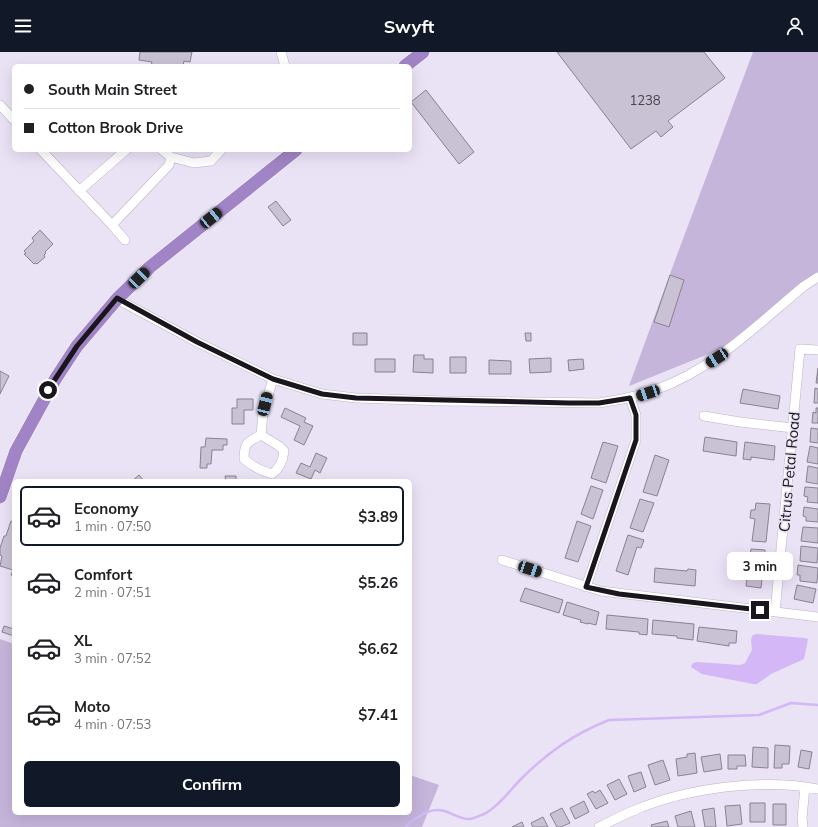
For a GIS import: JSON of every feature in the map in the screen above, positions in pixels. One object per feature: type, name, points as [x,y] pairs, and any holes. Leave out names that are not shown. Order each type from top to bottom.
[{"type":"highway","points":[[408,64],[423,52]]},
{"type":"highway","points":[[0,497],[16,451],[56,378],[77,346],[117,298],[150,267],[294,152]]},
{"type":"street","points":[[281,52],[284,64]]},
{"type":"street","points":[[0,105],[12,118]]},
{"type":"street","points":[[43,152],[125,240]]},
{"type":"street","points":[[79,191],[124,152]]},
{"type":"street","points":[[165,152],[171,157],[194,163],[211,161],[219,152]]},
{"type":"street","points":[[112,225],[169,165],[171,157]]},
{"type":"street","points":[[117,298],[197,342],[273,379],[322,394],[356,398],[599,403],[630,398],[662,387],[683,378],[706,365],[728,351],[804,286],[818,277]]},
{"type":"street","name":"Citrus Petal Road","points":[[775,612],[800,348],[818,350]]},
{"type":"street","points":[[261,435],[263,412],[273,379]]},
{"type":"street","points":[[586,587],[636,440],[636,415],[630,398]]},
{"type":"street","points":[[704,416],[793,428]]},
{"type":"street","points":[[261,435],[279,446],[284,451],[278,469],[272,474],[259,469],[244,459],[244,450],[248,441],[261,435]]},
{"type":"street","points":[[502,560],[586,587],[619,594],[818,617]]},
{"type":"street","points":[[599,827],[636,810],[670,798],[700,791],[739,785],[778,785],[818,789]]},
{"type":"street","points":[[803,827],[802,818],[805,787]]},
{"type":"shaded area","points":[[753,52],[818,52],[818,278],[726,347],[629,386],[677,255]]},
{"type":"shaded area","points":[[757,634],[808,639],[804,659],[771,674],[757,684],[702,674],[691,667],[692,664],[696,662],[740,665],[745,663],[752,650],[751,639],[753,635]]},
{"type":"shaded area","points":[[0,639],[12,643],[12,815],[412,815],[412,776],[439,785],[422,827],[0,827]]},
{"type":"building","points":[[140,52],[192,52],[190,62],[184,61],[183,64],[152,64],[152,62],[139,60]]},
{"type":"building","points":[[557,52],[704,52],[725,78],[668,121],[673,127],[661,137],[656,131],[631,149]]},
{"type":"building","points":[[426,90],[474,152],[459,164],[412,103],[412,101]]},
{"type":"building","points":[[276,201],[291,220],[283,226],[268,207]]},
{"type":"building","points":[[40,230],[53,244],[45,252],[45,257],[37,264],[34,264],[24,254],[26,253],[24,251],[34,241],[32,238]]},
{"type":"building","points":[[670,275],[684,280],[669,327],[654,322]]},
{"type":"building","points":[[353,333],[367,333],[367,345],[353,345]]},
{"type":"building","points":[[525,333],[531,333],[531,341],[526,341]]},
{"type":"building","points":[[414,355],[424,355],[424,359],[433,359],[433,373],[413,372]]},
{"type":"building","points":[[450,357],[466,357],[466,373],[450,373]]},
{"type":"building","points":[[551,358],[551,372],[530,373],[529,359]]},
{"type":"building","points":[[375,359],[395,359],[395,372],[375,372]]},
{"type":"building","points":[[583,359],[584,369],[569,371],[568,360]]},
{"type":"building","points":[[489,360],[511,361],[511,374],[489,374]]},
{"type":"building","points":[[818,368],[818,383],[816,383]]},
{"type":"building","points":[[0,371],[9,376],[0,394]]},
{"type":"building","points":[[815,388],[818,389],[818,403],[814,403]]},
{"type":"building","points":[[743,389],[780,396],[778,409],[740,403]]},
{"type":"building","points":[[237,399],[253,399],[253,410],[244,410],[244,424],[232,424],[232,408],[237,408]]},
{"type":"building","points":[[285,408],[306,418],[304,422],[313,426],[304,445],[294,440],[300,426],[281,417]]},
{"type":"building","points":[[816,408],[818,408],[818,423],[812,423],[813,412],[816,413]]},
{"type":"building","points":[[811,428],[818,429],[818,443],[810,442]]},
{"type":"building","points":[[705,437],[737,442],[736,456],[703,451]]},
{"type":"building","points":[[206,438],[227,439],[227,445],[223,445],[223,450],[212,450],[211,464],[207,464],[207,468],[200,468],[201,447],[205,447]]},
{"type":"building","points":[[603,442],[618,446],[606,483],[591,478]]},
{"type":"building","points":[[745,442],[775,446],[774,460],[751,457],[751,460],[743,459]]},
{"type":"building","points":[[810,446],[818,448],[818,464],[807,462]]},
{"type":"building","points":[[316,453],[327,458],[320,473],[315,470],[311,479],[296,473],[301,463],[310,467]]},
{"type":"building","points":[[655,455],[669,460],[657,496],[643,492]]},
{"type":"building","points":[[808,466],[818,468],[818,484],[806,482]]},
{"type":"building","points":[[139,475],[142,479],[134,479]]},
{"type":"building","points":[[225,476],[236,476],[236,479],[226,479]]},
{"type":"building","points":[[591,486],[603,490],[593,519],[581,514]]},
{"type":"building","points":[[805,487],[818,488],[818,503],[807,502],[808,497],[804,496]]},
{"type":"building","points":[[640,499],[654,503],[643,532],[630,528]]},
{"type":"building","points":[[756,503],[770,504],[766,542],[752,541],[755,519],[750,518],[751,510],[755,510]]},
{"type":"building","points":[[804,507],[818,509],[818,522],[806,521],[806,517],[803,516]]},
{"type":"building","points":[[12,521],[12,570],[0,566],[2,556],[0,555],[0,548],[4,536],[6,536]]},
{"type":"building","points":[[577,521],[591,526],[578,562],[565,558]]},
{"type":"building","points":[[803,527],[818,528],[818,543],[801,541]]},
{"type":"building","points":[[628,535],[644,540],[641,548],[637,547],[628,575],[616,571]]},
{"type":"building","points":[[801,546],[818,548],[817,563],[800,561]]},
{"type":"building","points":[[751,549],[765,550],[761,588],[746,586]]},
{"type":"building","points":[[798,565],[818,568],[817,583],[800,581],[800,575],[797,575]]},
{"type":"building","points":[[655,568],[687,571],[688,569],[696,570],[695,586],[654,582]]},
{"type":"building","points":[[797,585],[816,589],[813,603],[794,599]]},
{"type":"building","points":[[525,588],[563,600],[559,613],[520,601]]},
{"type":"building","points":[[567,602],[599,612],[596,625],[580,622],[581,620],[563,615]]},
{"type":"building","points":[[607,615],[648,619],[647,635],[639,634],[639,632],[606,629]]},
{"type":"building","points":[[653,620],[694,624],[693,640],[677,638],[677,636],[652,634]]},
{"type":"building","points":[[4,626],[12,628],[12,635],[2,632]]},
{"type":"building","points":[[699,627],[737,631],[736,643],[729,643],[729,646],[697,641]]},
{"type":"building","points":[[775,745],[790,746],[789,764],[782,764],[782,768],[774,768]]},
{"type":"building","points":[[753,747],[768,748],[768,768],[752,767]]},
{"type":"building","points":[[801,750],[812,752],[809,769],[798,767]]},
{"type":"building","points":[[695,753],[697,773],[678,776],[676,759],[687,757],[687,754]]},
{"type":"building","points":[[720,754],[722,769],[704,772],[701,757]]},
{"type":"building","points":[[728,755],[745,755],[746,766],[737,766],[737,769],[728,769]]},
{"type":"building","points":[[663,760],[670,780],[655,785],[648,765]]},
{"type":"building","points":[[641,772],[646,787],[634,792],[628,776]]},
{"type":"building","points":[[619,779],[627,794],[615,800],[607,785]]},
{"type":"building","points":[[600,790],[608,803],[596,809],[587,794],[593,791],[595,793]]},
{"type":"building","points":[[584,801],[589,812],[575,819],[570,808]]},
{"type":"building","points":[[750,803],[765,803],[765,822],[750,822]]},
{"type":"building","points":[[773,804],[786,804],[786,825],[773,825]]},
{"type":"building","points":[[740,805],[742,824],[727,826],[725,806]]},
{"type":"building","points":[[562,808],[570,823],[557,827],[550,814]]},
{"type":"building","points":[[714,808],[716,827],[705,827],[702,810]]},
{"type":"building","points":[[691,811],[695,827],[678,827],[675,816]]},
{"type":"building","points":[[543,817],[548,827],[533,827],[531,823]]},
{"type":"building","points":[[667,821],[669,827],[652,827],[651,825]]},
{"type":"building","points":[[522,822],[524,827],[512,827]]},
{"type":"waterway","points":[[406,827],[414,819],[436,810],[448,812],[469,819],[486,813],[496,806],[521,779],[551,752],[584,731],[609,720],[759,715],[791,703],[818,705]]},
{"type":"route","points":[[48,390],[77,346],[117,298],[197,342],[273,379],[322,394],[356,398],[569,403],[599,403],[630,398],[636,415],[636,440],[586,587],[619,594],[760,610]]}]
